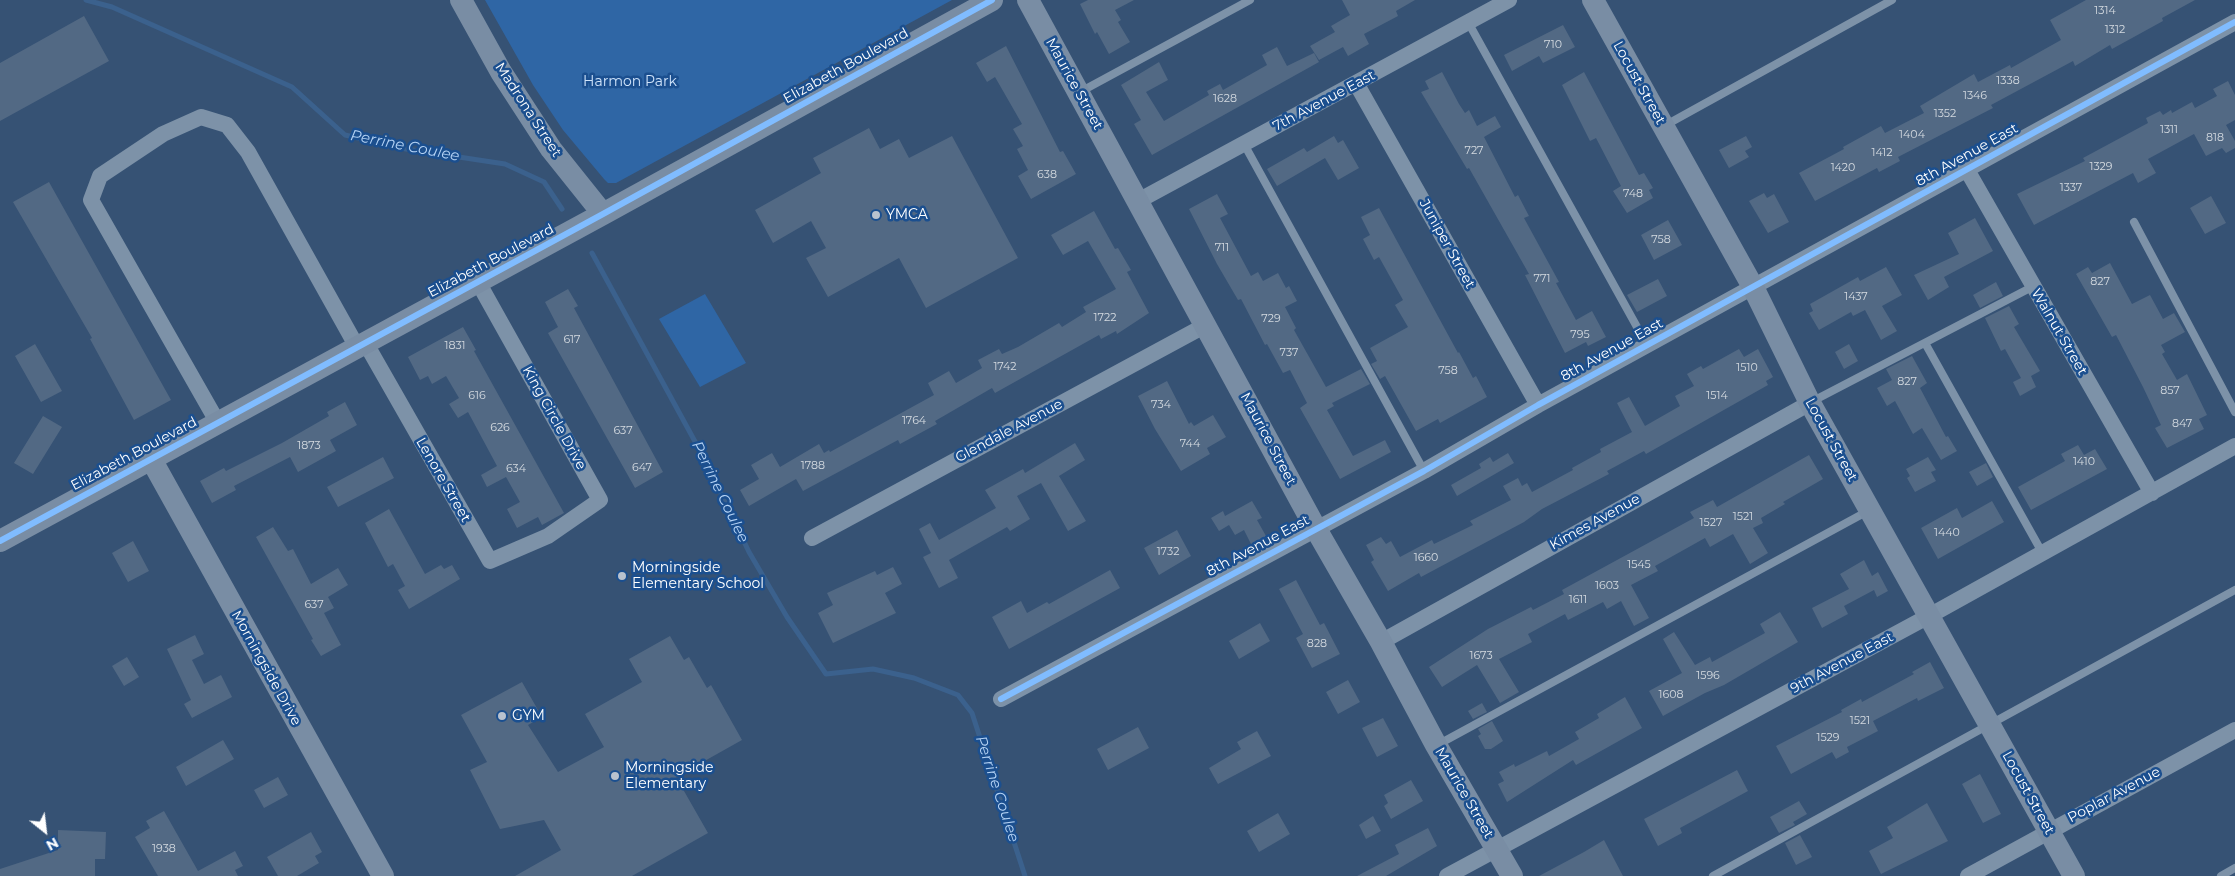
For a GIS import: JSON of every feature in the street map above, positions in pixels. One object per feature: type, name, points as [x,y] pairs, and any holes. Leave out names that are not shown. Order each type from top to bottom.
[{"type":"street","name":"Madrona Street","points":[[461,0],[501,72],[551,149],[603,214]]},
{"type":"street","name":"Elizabeth Boulevard","points":[[0,541],[603,214],[992,0]]},
{"type":"street","name":"Maurice Street","points":[[1028,0],[1316,529],[1381,642],[1436,746],[1512,876]]},
{"type":"street","name":"7th Avenue East","points":[[1138,201],[1509,0]]},
{"type":"street","name":"Locust Street","points":[[1593,0],[1753,287],[1810,403],[2074,876]]},
{"type":"street","name":"8th Avenue East","points":[[1001,699],[1424,472],[1538,405],[2235,22]]},
{"type":"street","name":"Juniper Street","points":[[1356,83],[1538,405]]},
{"type":"street","points":[[218,423],[91,200],[100,176],[163,134],[200,117],[227,125],[248,152],[361,345]]},
{"type":"street","name":"Walnut Street","points":[[1967,170],[2152,493]]},
{"type":"street","name":"King Circle Drive","points":[[478,282],[600,500],[548,536]]},
{"type":"street","name":"Glendale Avenue","points":[[812,538],[1206,325]]},
{"type":"street","name":"Lenore Street","points":[[361,345],[490,561],[548,536]]},
{"type":"street","name":"Kimes Avenue","points":[[1381,642],[1810,403]]},
{"type":"street","name":"9th Avenue East","points":[[1448,876],[2043,554],[2235,446]]},
{"type":"street","name":"Morningside Drive","points":[[151,459],[383,876]]},
{"type":"street","name":"Poplar Avenue","points":[[1968,876],[2235,730]]},
{"type":"lane","points":[[1078,93],[1250,0]]},
{"type":"lane","points":[[1663,126],[1892,0]]},
{"type":"lane","points":[[1468,22],[1647,345]]},
{"type":"lane","points":[[1244,144],[1424,472]]},
{"type":"lane","points":[[2134,222],[2235,412]]},
{"type":"lane","points":[[1810,403],[2034,286]]},
{"type":"lane","points":[[1924,343],[2043,554]]},
{"type":"lane","points":[[1436,746],[1870,510]]},
{"type":"lane","points":[[1713,876],[1990,726],[2235,590]]},
{"type":"lane","points":[[2221,876],[2235,868]]},
{"type":"green space","name":"Harmon Park","points":[[485,0],[952,0],[616,183],[608,183],[563,130],[533,85]]},
{"type":"green space","points":[[705,294],[746,363],[700,387],[659,319]]},
{"type":"building","points":[[1088,0],[1134,0],[1115,10],[1121,20],[1118,22],[1130,42],[1109,54],[1097,32],[1095,34],[1080,4]]},
{"type":"building","points":[[1342,0],[1415,0],[1396,11],[1398,16],[1364,34],[1369,44],[1348,56],[1343,47],[1319,60],[1310,46],[1335,32],[1331,26],[1350,15]]},
{"type":"building","points":[[2086,0],[2195,0],[2162,18],[2163,21],[2112,49],[2110,45],[2075,66],[2073,61],[1991,105],[1993,108],[1898,157],[1900,161],[1879,172],[1877,168],[1815,201],[1799,173],[1844,149],[1843,147],[1881,126],[1885,133],[1924,113],[1920,106],[1974,74],[1978,82],[2010,65],[2011,68],[2061,40],[2050,20]]},
{"type":"building","points":[[84,16],[109,61],[0,121],[0,63]]},
{"type":"building","points":[[1563,25],[1575,47],[1543,63],[1539,56],[1512,71],[1504,55]]},
{"type":"building","points":[[1006,46],[1060,152],[1063,151],[1076,174],[1031,199],[1018,176],[1028,170],[1017,149],[1023,146],[1013,129],[1022,124],[995,77],[987,82],[976,63]]},
{"type":"building","points":[[1277,47],[1287,66],[1314,53],[1319,62],[1152,155],[1134,124],[1141,120],[1121,85],[1159,62],[1168,80],[1146,92],[1164,121],[1209,95],[1207,91],[1220,84],[1223,90],[1267,65],[1262,55]]},
{"type":"building","points":[[1442,72],[1459,104],[1465,113],[1469,110],[1477,126],[1495,116],[1501,127],[1484,137],[1515,197],[1518,195],[1529,216],[1524,218],[1559,282],[1556,283],[1576,320],[1592,311],[1606,337],[1588,346],[1586,342],[1565,353],[1525,275],[1529,274],[1469,168],[1467,169],[1421,92],[1429,89],[1425,81]]},
{"type":"building","points":[[1584,72],[1639,175],[1644,173],[1653,188],[1649,190],[1653,198],[1627,213],[1613,191],[1621,186],[1596,138],[1590,141],[1562,85]]},
{"type":"building","points":[[2228,81],[2235,95],[2235,120],[2226,125],[2235,141],[2235,148],[2226,153],[2222,148],[2206,156],[2194,134],[2148,159],[2156,173],[2138,183],[2133,173],[2034,225],[2017,194],[2085,161],[2083,158],[2148,123],[2146,118],[2160,111],[2163,115],[2171,110],[2172,113],[2192,102],[2195,108],[2217,96],[2213,89]]},
{"type":"building","name":"YMCA","points":[[869,128],[880,149],[899,139],[909,158],[952,136],[1018,258],[926,308],[899,258],[828,297],[806,258],[826,248],[811,221],[773,243],[755,210],[821,173],[813,158]]},
{"type":"building","points":[[1334,136],[1338,143],[1343,140],[1359,168],[1338,180],[1325,158],[1277,186],[1267,169],[1304,148],[1307,152]]},
{"type":"building","points":[[1746,136],[1752,147],[1745,151],[1749,157],[1729,168],[1719,150]]},
{"type":"building","points":[[49,182],[171,400],[134,420],[90,339],[92,338],[13,202]]},
{"type":"building","points":[[1764,193],[1767,198],[1774,194],[1789,222],[1768,233],[1749,201]]},
{"type":"building","points":[[1217,194],[1228,214],[1220,218],[1251,276],[1258,272],[1263,281],[1278,273],[1286,288],[1289,286],[1297,301],[1285,307],[1296,328],[1294,330],[1326,387],[1361,369],[1370,384],[1332,403],[1334,406],[1327,410],[1353,456],[1385,440],[1391,452],[1340,479],[1300,408],[1307,403],[1290,370],[1283,373],[1267,344],[1265,345],[1241,299],[1238,300],[1217,264],[1189,209]]},
{"type":"building","points":[[2211,196],[2226,223],[2205,234],[2190,208]]},
{"type":"building","points":[[1379,208],[1458,353],[1473,378],[1476,376],[1487,397],[1440,423],[1438,419],[1416,431],[1385,376],[1380,379],[1371,364],[1377,361],[1370,348],[1408,327],[1395,305],[1403,300],[1379,257],[1374,260],[1363,239],[1370,235],[1361,217]]},
{"type":"building","points":[[1094,211],[1115,249],[1118,248],[1131,270],[1127,272],[1149,313],[1117,334],[1116,331],[1101,339],[1099,335],[995,393],[992,388],[935,421],[937,424],[900,444],[898,440],[803,491],[796,479],[749,506],[740,490],[759,479],[751,465],[772,453],[780,467],[819,444],[824,453],[829,450],[830,452],[934,395],[928,383],[949,371],[956,383],[982,368],[978,360],[999,349],[1002,354],[1018,347],[1059,323],[1062,327],[1086,312],[1083,307],[1116,289],[1088,241],[1063,255],[1051,235]]},
{"type":"building","points":[[1975,218],[1993,251],[1944,277],[1949,287],[1928,300],[1914,275],[1959,254],[1948,233]]},
{"type":"building","points":[[1668,220],[1682,245],[1654,260],[1641,235]]},
{"type":"building","points":[[2110,263],[2132,304],[2150,295],[2163,319],[2174,313],[2185,332],[2161,345],[2165,352],[2162,354],[2177,380],[2187,374],[2207,415],[2199,419],[2204,429],[2167,448],[2155,428],[2161,425],[2116,335],[2112,337],[2076,274],[2088,267],[2092,273]]},
{"type":"building","points":[[1886,267],[1902,295],[1882,306],[1897,331],[1881,340],[1865,310],[1853,316],[1851,312],[1819,330],[1809,313],[1813,311],[1810,304],[1858,277],[1860,281]]},
{"type":"building","points":[[1658,279],[1667,296],[1637,312],[1627,295]]},
{"type":"building","points":[[1996,282],[2003,296],[1980,308],[1973,295]]},
{"type":"building","points":[[568,289],[578,306],[574,308],[663,472],[635,488],[548,333],[558,327],[545,302]]},
{"type":"building","points":[[2009,306],[2019,324],[2014,327],[2040,371],[2031,376],[2036,387],[2020,396],[2013,382],[2021,378],[2005,349],[2001,351],[1985,318]]},
{"type":"building","points":[[463,327],[476,350],[474,351],[564,513],[542,525],[538,517],[517,528],[507,509],[520,502],[506,477],[487,487],[481,475],[497,466],[468,412],[458,418],[449,404],[459,398],[446,376],[432,384],[428,376],[420,380],[408,357]]},
{"type":"building","points":[[35,344],[62,391],[41,402],[15,356]]},
{"type":"building","points":[[1849,344],[1858,361],[1844,369],[1835,352]]},
{"type":"building","points":[[1739,349],[1744,357],[1758,349],[1773,377],[1766,381],[1768,385],[1646,454],[1644,451],[1607,471],[1609,474],[1542,509],[1524,522],[1421,577],[1419,573],[1388,591],[1371,562],[1374,560],[1366,545],[1381,537],[1386,544],[1391,541],[1400,557],[1432,540],[1434,544],[1473,525],[1470,521],[1511,500],[1503,486],[1518,478],[1522,486],[1527,483],[1532,492],[1573,470],[1572,468],[1601,452],[1600,449],[1632,432],[1617,403],[1629,397],[1645,426],[1680,406],[1675,396],[1694,386],[1687,374],[1701,366],[1703,369]]},
{"type":"building","points":[[1912,356],[1927,383],[1920,388],[1946,437],[1948,436],[1957,451],[1941,460],[1922,428],[1913,434],[1895,401],[1887,406],[1877,388],[1892,380],[1886,369]]},
{"type":"building","points":[[1167,381],[1189,424],[1191,422],[1194,426],[1213,415],[1226,437],[1207,448],[1210,454],[1181,471],[1155,429],[1138,396]]},
{"type":"building","points":[[345,402],[357,425],[330,440],[336,451],[298,472],[290,457],[234,486],[236,490],[212,503],[200,481],[224,468],[226,471],[282,443],[329,416],[327,412]]},
{"type":"building","points":[[43,416],[62,427],[33,474],[14,463]]},
{"type":"building","points":[[1075,443],[1085,460],[1059,476],[1086,521],[1068,531],[1041,483],[1017,496],[1030,519],[1010,531],[1007,527],[949,560],[958,578],[939,588],[923,557],[931,553],[919,529],[930,523],[939,540],[996,508],[985,490],[1023,469],[1025,473]]},
{"type":"building","points":[[2078,445],[2084,455],[2095,449],[2107,469],[2031,510],[2018,487],[2065,461],[2061,454]]},
{"type":"building","points":[[1508,453],[1514,463],[1457,496],[1451,485],[1481,468],[1479,464],[1490,457],[1493,462]]},
{"type":"building","points":[[1809,455],[1823,479],[1783,502],[1785,504],[1761,518],[1763,523],[1753,528],[1768,553],[1750,564],[1733,534],[1710,547],[1705,538],[1655,566],[1658,571],[1631,585],[1649,618],[1634,626],[1621,601],[1607,609],[1603,602],[1568,620],[1565,614],[1528,634],[1532,642],[1499,659],[1519,692],[1500,703],[1477,665],[1442,687],[1429,667],[1488,629],[1531,607],[1533,610],[1564,594],[1562,590],[1694,518],[1690,512],[1713,500],[1717,507]]},
{"type":"building","points":[[383,457],[394,478],[338,507],[327,487]]},
{"type":"building","points":[[1928,457],[1936,470],[1931,472],[1936,481],[1915,492],[1907,478],[1910,476],[1906,469]]},
{"type":"building","points":[[1986,463],[1993,477],[1977,486],[1969,472]]},
{"type":"building","points":[[1252,501],[1262,518],[1257,520],[1266,536],[1251,544],[1244,530],[1235,535],[1229,525],[1219,531],[1211,518],[1223,511],[1225,516]]},
{"type":"building","points":[[1992,501],[2004,522],[1938,559],[1921,528],[1957,508],[1962,518]]},
{"type":"building","points":[[389,509],[425,574],[441,565],[444,569],[452,565],[460,579],[409,609],[398,590],[405,586],[393,564],[388,567],[365,523]]},
{"type":"building","points":[[273,527],[288,551],[293,549],[311,584],[338,568],[348,585],[328,597],[334,608],[324,613],[341,645],[321,656],[256,537]]},
{"type":"building","points":[[1177,530],[1191,556],[1159,575],[1144,548]]},
{"type":"building","points":[[133,541],[149,571],[128,582],[112,553]]},
{"type":"building","points":[[1864,560],[1872,576],[1878,572],[1888,591],[1877,597],[1874,590],[1844,606],[1848,614],[1822,628],[1812,608],[1849,589],[1840,574]]},
{"type":"building","points":[[893,567],[902,584],[885,593],[896,613],[833,643],[818,613],[833,605],[827,593],[875,571],[877,575]]},
{"type":"building","points":[[1110,570],[1120,588],[1009,649],[992,617],[1021,601],[1027,613],[1047,602],[1049,604]]},
{"type":"building","points":[[1296,580],[1320,625],[1324,623],[1340,654],[1312,668],[1296,638],[1303,634],[1279,589]]},
{"type":"building","points":[[1780,612],[1798,642],[1724,685],[1663,716],[1649,691],[1682,673],[1663,639],[1674,632],[1695,665],[1710,657],[1712,662],[1765,633],[1760,624]]},
{"type":"building","points":[[1260,623],[1270,641],[1239,659],[1229,641]]},
{"type":"building","points":[[195,635],[204,654],[192,660],[204,684],[221,675],[232,697],[192,718],[184,704],[191,700],[167,649]]},
{"type":"building","name":"Morningside Elementary","points":[[670,636],[684,660],[689,657],[707,688],[711,685],[742,740],[676,777],[708,833],[632,876],[515,876],[561,850],[544,820],[500,829],[470,770],[487,762],[461,715],[522,682],[542,717],[528,725],[558,772],[604,747],[585,714],[642,682],[629,659]]},
{"type":"building","points":[[127,657],[139,677],[124,686],[112,666]]},
{"type":"building","points":[[1930,662],[1944,688],[1918,701],[1917,698],[1873,721],[1878,731],[1847,747],[1849,752],[1836,759],[1832,752],[1791,774],[1776,746],[1842,712],[1841,710],[1861,699],[1862,702],[1914,674],[1912,672]]},
{"type":"building","points":[[1348,680],[1360,702],[1338,714],[1326,692]]},
{"type":"building","points":[[1625,697],[1642,728],[1576,765],[1573,760],[1507,802],[1498,784],[1504,781],[1499,772],[1514,764],[1515,767],[1547,751],[1549,756],[1579,739],[1575,732],[1599,718],[1597,714]]},
{"type":"building","points":[[1482,703],[1487,712],[1473,719],[1468,711]]},
{"type":"building","points":[[1383,718],[1398,746],[1377,757],[1362,728]]},
{"type":"building","points":[[1492,721],[1503,741],[1491,749],[1485,749],[1478,736],[1481,734],[1478,729]]},
{"type":"building","points":[[1138,727],[1149,748],[1108,770],[1097,749]]},
{"type":"building","points":[[1257,731],[1271,756],[1218,784],[1209,768],[1241,749],[1237,742]]},
{"type":"building","points":[[223,740],[234,759],[186,786],[176,767]]},
{"type":"building","points":[[1737,770],[1748,791],[1680,828],[1682,833],[1658,846],[1644,819]]},
{"type":"building","points":[[1980,774],[2001,814],[1983,823],[1962,784]]},
{"type":"building","points":[[278,777],[288,795],[264,808],[254,790]]},
{"type":"building","points":[[1411,780],[1423,801],[1391,819],[1384,806],[1388,803],[1384,795]]},
{"type":"building","points":[[1799,801],[1807,814],[1793,822],[1795,825],[1779,833],[1770,817]]},
{"type":"building","points":[[1927,803],[1948,841],[1881,874],[1869,851],[1893,838],[1887,827]]},
{"type":"building","points":[[164,811],[198,871],[235,851],[243,866],[235,870],[238,876],[158,876],[135,837],[150,828],[146,821]]},
{"type":"building","points":[[1278,813],[1290,834],[1259,852],[1247,831]]},
{"type":"building","points":[[1373,816],[1381,831],[1366,839],[1359,825]]},
{"type":"building","points":[[1428,828],[1437,846],[1386,876],[1357,876],[1399,854],[1395,845]]},
{"type":"building","points":[[58,830],[106,832],[105,859],[95,859],[95,876],[0,876],[0,869],[58,850]]},
{"type":"building","points":[[311,832],[322,852],[315,856],[319,863],[297,876],[278,876],[267,857]]},
{"type":"building","points":[[1800,835],[1812,857],[1796,865],[1785,843]]},
{"type":"building","points":[[1604,840],[1623,876],[1539,876],[1584,852]]},
{"type":"waterway","name":"Perrine Coulee","points":[[86,0],[112,7],[292,87],[345,135],[406,149],[505,164],[544,182],[562,209]]},
{"type":"waterway","name":"Perrine Coulee","points":[[592,253],[704,458],[749,552],[787,617],[826,674],[873,669],[914,678],[958,695],[972,713],[1025,876]]},
{"type":"cycle path","points":[[0,541],[603,214],[992,0]]},
{"type":"cycle path","points":[[1001,699],[1424,471],[1538,405],[2235,22]]},
{"type":"place","name":"YMCA","points":[[876,215]]},
{"type":"place","name":"Morningside Elementary School","points":[[622,576]]},
{"type":"place","name":"GYM","points":[[502,716]]},
{"type":"place","name":"Morningside Elementary","points":[[615,776]]}]
